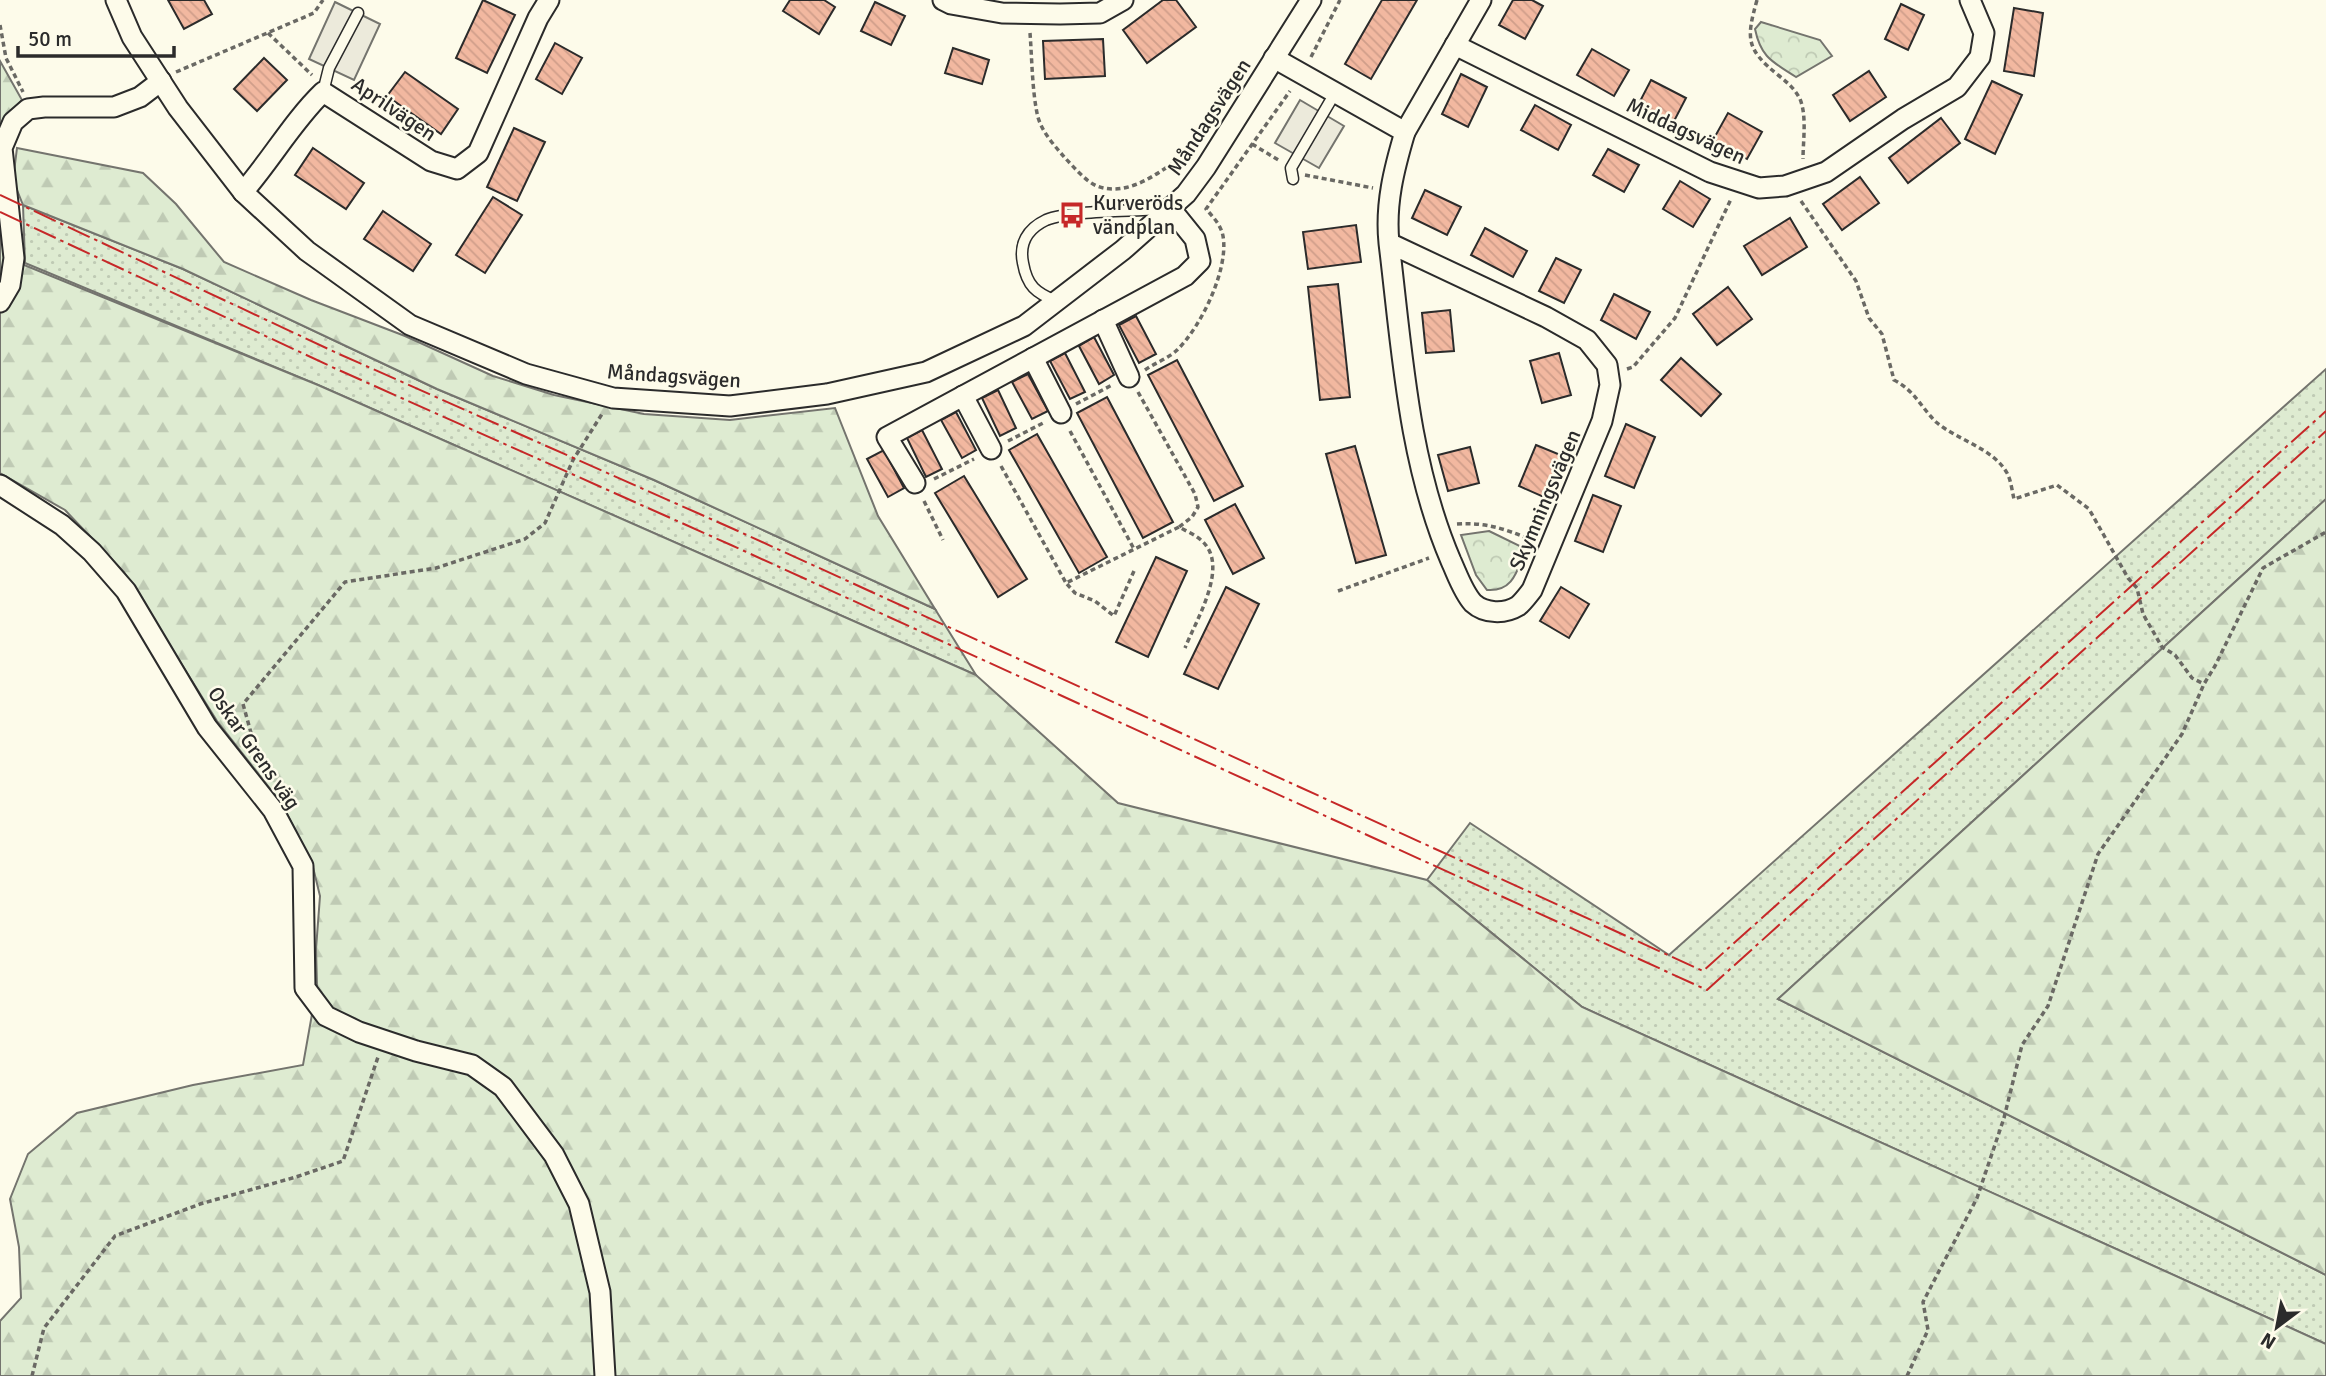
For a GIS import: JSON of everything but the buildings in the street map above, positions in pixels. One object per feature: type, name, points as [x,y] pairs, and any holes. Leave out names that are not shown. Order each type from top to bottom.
[{"type":"street","name":"Måndagsvägen","points":[[116,0],[132,37],[160,81],[243,192],[307,251],[410,326],[526,374],[612,398],[730,407],[827,394],[926,372],[1024,326],[1123,250],[1186,194],[1206,167],[1311,0]]},
{"type":"street","name":"Aprilvägen","points":[[243,192],[266,167],[312,102],[323,92],[431,161],[457,169],[478,153],[538,18],[549,0]]},
{"type":"street","points":[[943,0],[951,4],[1002,13],[1100,13],[1123,0]]},
{"type":"street","points":[[1274,58],[1405,132],[1481,0]]},
{"type":"street","name":"Middagsvägen","points":[[1455,45],[1710,172],[1759,188],[1797,182],[1826,172],[1903,119],[1957,87],[1980,57],[1984,33],[1970,0]]},
{"type":"street","points":[[0,302],[10,285],[14,258],[2,148],[13,122],[28,108],[114,107],[140,97],[160,81]]},
{"type":"street","name":"Skymningsvägen","points":[[1405,132],[1394,169],[1387,218],[1408,397],[1419,461],[1438,528],[1461,584],[1474,603],[1486,611],[1504,612],[1519,605],[1532,590],[1602,421],[1610,385],[1608,375]]},
{"type":"street","points":[[915,483],[887,437],[1185,276],[1200,261],[1195,239],[1170,208]]},
{"type":"street","points":[[1390,243],[1546,317],[1587,340],[1607,365],[1608,375]]},
{"type":"street","points":[[1103,320],[1129,377]]},
{"type":"street","points":[[1033,358],[1061,414]]},
{"type":"street","points":[[963,396],[991,449]]},
{"type":"street","name":"Oskar Grens väg","points":[[0,485],[62,525],[92,552],[126,591],[207,727],[273,810],[303,866],[305,988],[326,1016],[359,1032],[416,1051],[472,1065],[503,1087],[554,1155],[579,1204],[600,1292],[605,1376]]},
{"type":"lane","points":[[323,92],[330,68],[358,13]]},
{"type":"lane","points":[[1293,179],[1291,168],[1335,93]]},
{"type":"lane","points":[[1056,301],[1037,293],[1025,275],[1020,250],[1028,232],[1047,220],[1072,215],[1170,208]]},
{"type":"path","points":[[160,81],[314,13],[323,0]]},
{"type":"path","points":[[1756,0],[1750,24],[1751,42],[1757,58],[1790,84],[1800,99],[1803,113],[1797,182],[1856,281],[1869,318],[1882,334],[1894,380],[1915,394],[1921,406],[1938,424],[1988,454],[2007,472],[2014,499],[2057,485],[2089,509],[2128,578],[2137,588],[2143,614],[2162,647],[2175,655],[2192,678],[2204,684]]},
{"type":"path","points":[[1029,13],[1037,115],[1044,132],[1084,177],[1097,186],[1114,189],[1153,177],[1184,155],[1191,155],[1225,181]]},
{"type":"path","points":[[0,25],[6,58],[35,108]]},
{"type":"path","points":[[268,33],[316,80],[323,92]]},
{"type":"path","points":[[1252,144],[1305,175],[1390,191]]},
{"type":"path","points":[[1608,375],[1633,367],[1675,318],[1739,181]]},
{"type":"path","points":[[1066,583],[1178,527],[1192,517],[1198,507],[1195,494],[1129,377]]},
{"type":"path","points":[[262,770],[243,704],[345,582],[436,568],[525,539],[545,523],[573,460],[612,398]]},
{"type":"path","points":[[1061,414],[1134,549]]},
{"type":"path","points":[[991,449],[1074,593],[1094,601],[1114,616],[1134,571]]},
{"type":"path","points":[[1438,528],[1475,523],[1502,528],[1549,548]]},
{"type":"path","points":[[1178,527],[1203,541],[1214,563],[1214,577],[1185,648]]},
{"type":"path","points":[[1907,1376],[1928,1330],[1923,1302],[1977,1198],[2004,1118],[2022,1045],[2048,1006],[2098,854],[2182,734],[2204,684],[2263,568],[2326,532]]},
{"type":"path","points":[[1338,591],[1447,552]]},
{"type":"path","points":[[32,1376],[44,1328],[115,1236],[200,1204],[343,1161],[383,1040]]},
{"type":"green space","points":[[1761,22],[1820,40],[1832,56],[1796,77],[1775,63],[1761,47],[1755,29]]},
{"type":"green space","points":[[0,61],[22,100],[2,122],[0,128]]},
{"type":"green space","points":[[17,148],[143,173],[176,204],[224,262],[311,300],[405,336],[493,376],[554,395],[644,414],[730,420],[835,408],[878,516],[935,609],[654,480],[437,389],[183,269],[23,205],[13,180]]},
{"type":"green space","points":[[0,189],[7,258],[318,385],[976,675],[1118,803],[1427,880],[1582,1007],[2326,1344],[2326,1376],[0,1376],[0,1321],[21,1298],[19,1247],[10,1199],[28,1154],[77,1113],[193,1085],[303,1065],[317,986],[316,949],[320,896],[312,863],[282,804],[217,721],[124,572],[65,510],[0,473]]},
{"type":"green space","points":[[23,205],[183,269],[437,389],[654,480],[935,609],[976,675],[318,385],[25,263]]},
{"type":"green space","points":[[2326,369],[2326,499],[1778,999],[2326,1275],[2326,1344],[1582,1007],[1427,880],[1470,823],[1669,955]]},
{"type":"green space","points":[[2326,499],[2326,1275],[1778,999]]},
{"type":"green space","points":[[1489,531],[1526,549],[1513,578],[1496,590],[1487,590],[1476,575],[1461,535]]},
{"type":"shaded area","points":[[335,2],[380,24],[354,80],[309,59]]},
{"type":"shaded area","points":[[1300,100],[1344,126],[1319,168],[1275,143]]},
{"type":"power","points":[[0,195],[339,354],[738,531],[1703,971],[2326,411]]},
{"type":"power","points":[[0,212],[332,367],[731,545],[1707,990],[2326,431]]},
{"type":"place","name":"Kurveröds vändplan","points":[[1072,215]]}]
